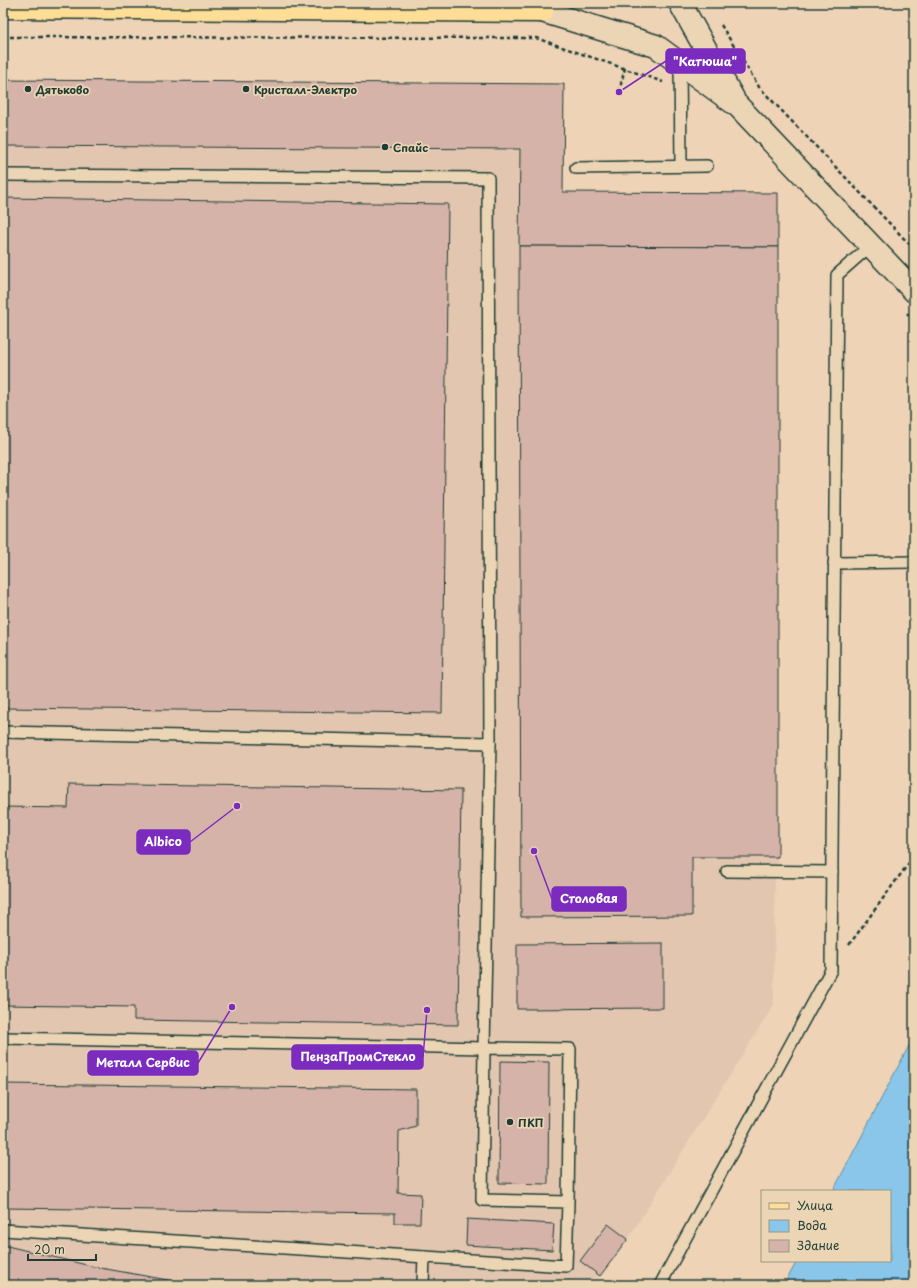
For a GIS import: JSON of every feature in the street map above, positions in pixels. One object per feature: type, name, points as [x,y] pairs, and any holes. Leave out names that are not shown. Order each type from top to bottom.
[{"type":"main road","points":[[680,3],[738,106]]},
{"type":"main road","points":[[3,7],[543,7],[656,46],[738,106],[914,291]]},
{"type":"lane","points":[[680,64],[681,166]]},
{"type":"lane","points":[[576,168],[707,166]]},
{"type":"lane","points":[[3,175],[488,178],[490,743],[482,1200],[568,1202]]},
{"type":"lane","points":[[660,1285],[831,970],[837,275],[870,245]]},
{"type":"lane","points":[[834,563],[914,562]]},
{"type":"lane","points":[[3,732],[490,743]]},
{"type":"lane","points":[[727,871],[832,872]]},
{"type":"lane","points":[[3,1038],[570,1049],[566,1266],[3,1230]]},
{"type":"lane","points":[[423,1285],[424,1257]]},
{"type":"path","points":[[719,22],[759,87],[914,249]]},
{"type":"path","points":[[3,37],[536,38],[681,88]]},
{"type":"path","points":[[619,92],[626,68]]},
{"type":"path","points":[[903,310],[914,321]]},
{"type":"path","points":[[831,970],[914,856]]},
{"type":"shaded area","points":[[3,80],[564,84],[563,192],[778,193],[778,857],[775,871],[774,1004],[628,1239],[600,1276],[580,1285],[3,1285]]},
{"type":"water","points":[[914,1036],[914,1285],[784,1285],[796,1262],[891,1262],[891,1190],[834,1190]]},
{"type":"building","points":[[3,80],[564,84],[563,192],[778,193],[778,247],[519,246],[520,149],[3,146]]},
{"type":"building","points":[[3,198],[448,204],[442,713],[3,708]]},
{"type":"building","points":[[519,246],[778,247],[778,857],[692,857],[692,916],[521,917]]},
{"type":"building","points":[[69,784],[461,790],[458,1025],[134,1020],[134,1007],[3,1005],[3,807],[68,808]]},
{"type":"building","points":[[663,943],[663,1008],[517,1009],[517,944]]},
{"type":"building","points":[[500,1061],[549,1062],[548,1184],[499,1183]]},
{"type":"building","points":[[3,1084],[416,1089],[416,1126],[399,1131],[398,1193],[421,1194],[420,1223],[395,1223],[395,1213],[3,1208]]},
{"type":"building","points":[[467,1219],[554,1224],[552,1250],[466,1245]]},
{"type":"building","points":[[608,1224],[628,1239],[600,1276],[580,1261]]},
{"type":"building","points":[[3,1245],[95,1267],[196,1285],[3,1285]]},
{"type":"place","name":"Дятьково","points":[[28,89]]},
{"type":"place","name":"Кристалл-Электро","points":[[246,89]]},
{"type":"place","name":"\"Катюша\"","points":[[619,92]]},
{"type":"place","name":"Спайс","points":[[385,147]]},
{"type":"place","name":"Albico","points":[[237,806]]},
{"type":"place","name":"Столовая","points":[[534,851]]},
{"type":"place","name":"Металл Сервис","points":[[232,1007]]},
{"type":"place","name":"ПензаПромСтекло","points":[[427,1010]]},
{"type":"place","name":"ПКП","points":[[510,1122]]}]
